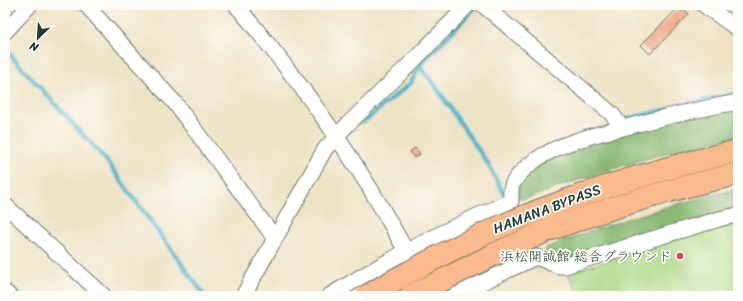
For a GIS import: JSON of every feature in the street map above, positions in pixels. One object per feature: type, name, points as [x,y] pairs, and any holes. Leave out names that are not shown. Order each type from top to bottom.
[{"type":"highway","name":"HAMANA BYPASS","points":[[367,296],[443,254],[538,211],[619,182],[663,169],[738,151]]},
{"type":"highway","name":"HAMANA BYPASS","points":[[411,296],[490,256],[546,231],[669,190],[738,174]]},
{"type":"street","points":[[5,32],[30,5]]},
{"type":"street","points":[[86,5],[175,103],[270,233],[276,236]]},
{"type":"street","points":[[236,5],[284,64],[336,137],[369,187],[431,296]]},
{"type":"street","points":[[483,5],[612,114],[618,122],[619,129]]},
{"type":"street","points":[[704,5],[738,29]]},
{"type":"street","points":[[243,296],[325,149],[460,7]]},
{"type":"street","points":[[738,102],[660,118],[568,144],[541,157],[529,166],[513,183],[510,192],[511,201],[536,257],[559,266],[572,265],[675,232],[738,215]]},
{"type":"street","points":[[329,296],[406,252],[479,215],[511,201]]},
{"type":"street","points":[[5,205],[104,296]]},
{"type":"street","points":[[453,296],[536,257]]},
{"type":"street","points":[[5,292],[9,296]]},
{"type":"green space","points":[[738,108],[738,136],[631,163],[526,199],[518,197],[517,193],[519,186],[533,171],[544,162],[570,150],[662,124]]},
{"type":"green space","points":[[738,189],[738,208],[570,258],[560,259],[545,252],[547,247],[617,222],[665,207]]},
{"type":"green space","name":"浜松開誠館 総合グラウンド","points":[[738,222],[738,296],[580,296],[567,273],[724,225]]},
{"type":"building","points":[[680,6],[689,14],[650,54],[641,45]]},
{"type":"building","points":[[415,148],[420,154],[415,158],[410,152]]},
{"type":"waterway","points":[[375,112],[411,83],[419,66],[476,7]]},
{"type":"waterway","points":[[5,49],[106,160],[205,296]]},
{"type":"waterway","points":[[419,66],[434,84],[488,164],[503,192]]},
{"type":"waterway","points":[[627,119],[710,99],[738,94]]},
{"type":"waterway","points":[[363,122],[372,115]]},
{"type":"waterway","points":[[5,282],[21,296]]},
{"type":"place","name":"浜松開誠館 総合グラウンド","points":[[680,256]]}]
